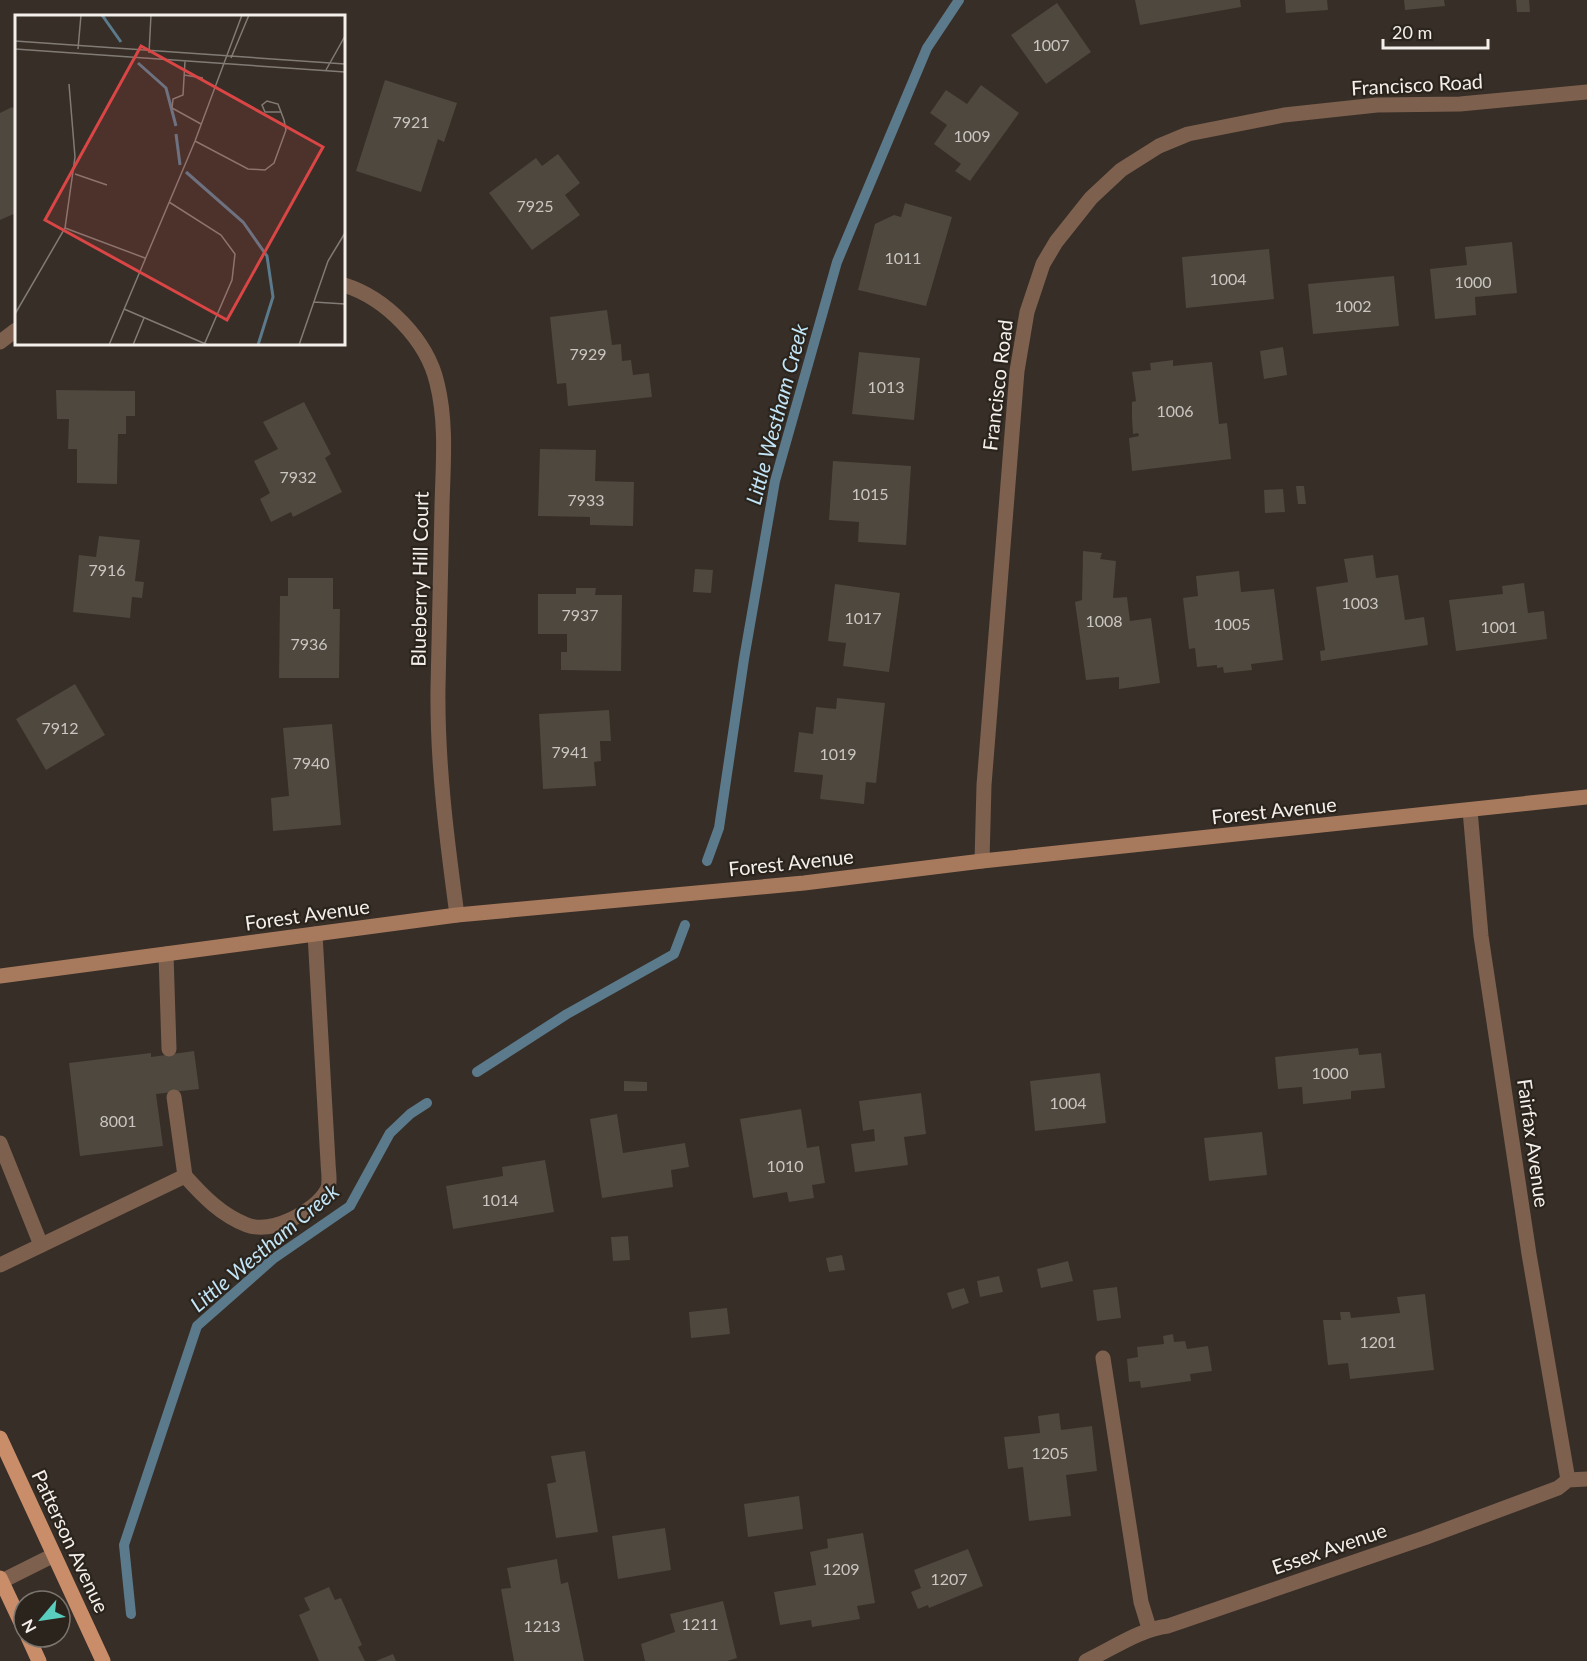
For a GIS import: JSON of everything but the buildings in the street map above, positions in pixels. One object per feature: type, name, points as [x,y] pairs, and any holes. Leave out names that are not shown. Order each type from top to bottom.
[{"type":"main road","name":"Forest Avenue","points":[[0,976],[457,915],[833,880],[982,861],[1587,797]]},
{"type":"main road","name":"Patterson Avenue","points":[[0,1438],[104,1661]]},
{"type":"main road","points":[[1,1580],[12,1603]]},
{"type":"street","name":"Francisco Road","points":[[982,861],[984,785],[1017,371],[1027,312],[1043,264],[1091,198],[1121,170],[1159,146],[1188,134],[1284,115],[1377,105],[1460,104],[1587,92]]},
{"type":"street","name":"Blueberry Hill Court","points":[[345,285],[372,298],[390,310],[418,342],[437,383],[444,435],[438,692],[447,840],[457,915]]},
{"type":"street","points":[[0,342],[15,331]]},
{"type":"street","name":"Fairfax Avenue","points":[[1470,810],[1481,936],[1533,1277],[1568,1480]]},
{"type":"street","points":[[174,1097],[185,1176],[225,1214],[249,1226],[288,1223],[317,1203],[328,1188],[315,934]]},
{"type":"street","points":[[166,954],[170,1050]]},
{"type":"street","points":[[0,1143],[41,1245]]},
{"type":"street","points":[[0,1265],[185,1176]]},
{"type":"street","points":[[1103,1358],[1141,1602],[1149,1628]]},
{"type":"street","name":"Essex Avenue","points":[[1086,1661],[1138,1637],[1149,1628],[1168,1626],[1424,1538],[1558,1488],[1568,1480],[1587,1479]]},
{"type":"street","points":[[1,1580],[54,1555]]},
{"type":"waterway","name":"Little Westham Creek","points":[[707,861],[719,828],[744,659],[775,481],[837,262],[927,48],[959,0]]},
{"type":"waterway","name":"Little Westham Creek","points":[[477,1072],[567,1014],[674,954],[685,925]]},
{"type":"waterway","name":"Little Westham Creek","points":[[131,1614],[124,1545],[197,1326],[273,1259],[350,1206],[390,1133],[410,1114],[427,1103]]}]
